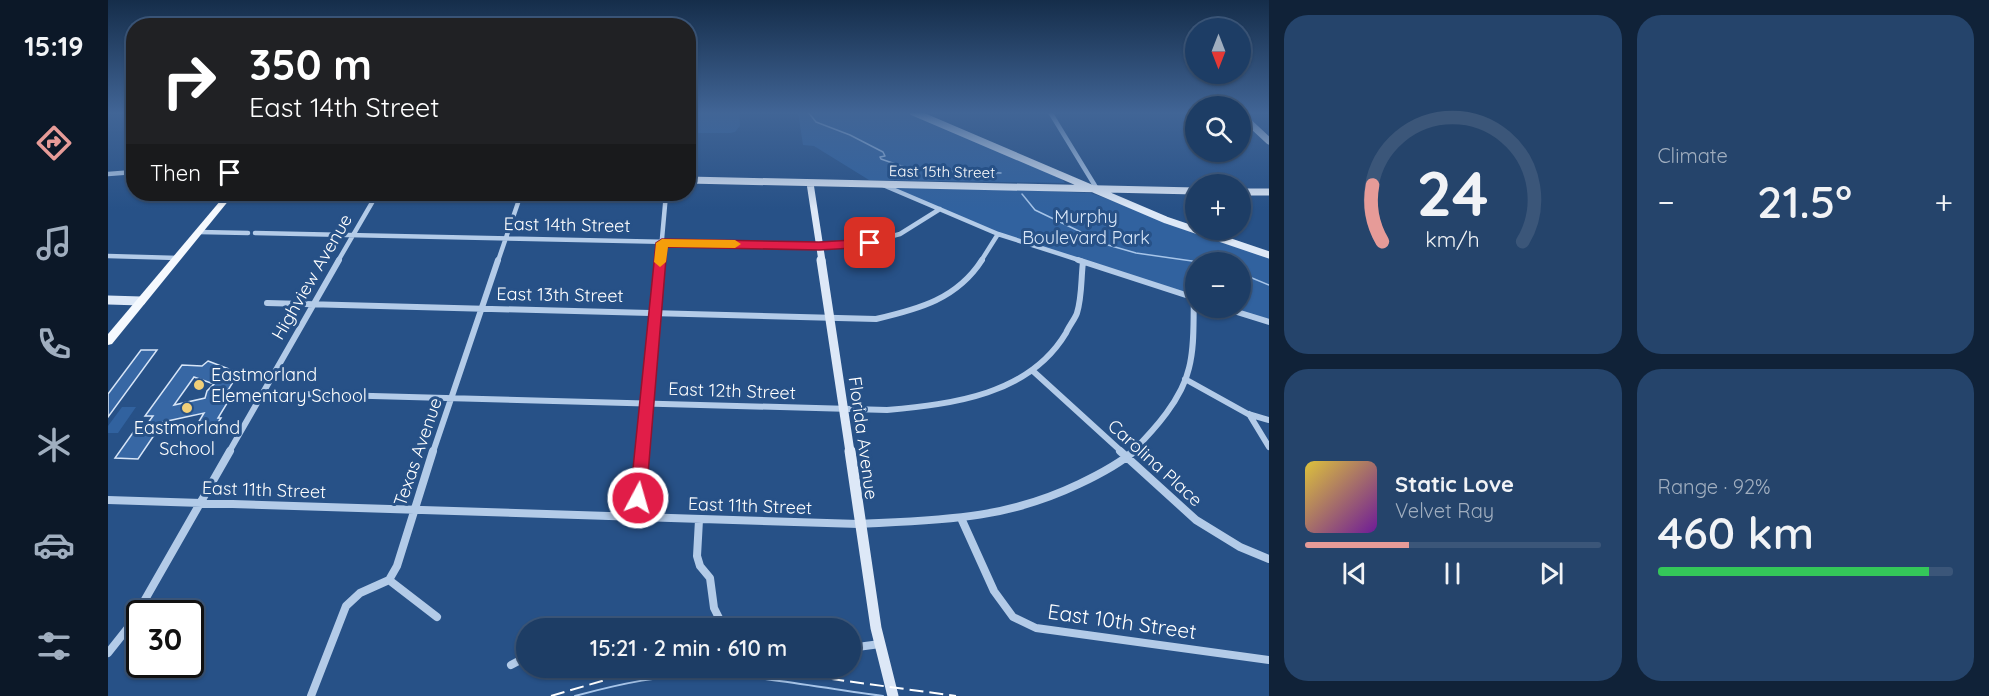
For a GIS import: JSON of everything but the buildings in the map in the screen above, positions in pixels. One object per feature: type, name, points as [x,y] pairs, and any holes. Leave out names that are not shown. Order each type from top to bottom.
[{"type":"main road","points":[[108,341],[224,201]]},
{"type":"street","points":[[988,144],[1166,220],[1269,255]]},
{"type":"street","points":[[1071,144],[1097,189]]},
{"type":"street","points":[[108,174],[126,173]]},
{"type":"street","points":[[1059,175],[1067,182],[1063,188]]},
{"type":"street","name":"East 15th Street","points":[[696,180],[1185,191]]},
{"type":"street","name":"Florida Avenue","points":[[810,183],[859,524],[880,644],[893,696]]},
{"type":"street","points":[[882,184],[998,234],[1185,295]]},
{"type":"street","points":[[1251,192],[1269,192]]},
{"type":"street","name":"Highview Avenue","points":[[108,653],[131,624],[372,201]]},
{"type":"street","name":"Texas Avenue","points":[[389,580],[398,566],[413,510],[519,201]]},
{"type":"street","points":[[636,518],[665,201]]},
{"type":"street","name":"East 14th Street","points":[[255,233],[855,246],[885,240],[909,231],[940,210]]},
{"type":"street","points":[[199,232],[248,233]]},
{"type":"street","name":"East 13th Street","points":[[267,303],[876,319],[917,309],[947,295],[966,281],[998,234]]},
{"type":"street","points":[[108,256],[178,258]]},
{"type":"street","name":"East 12th Street","points":[[262,393],[899,410],[948,404],[985,393],[1033,371],[1057,347],[1077,313],[1083,262]]},
{"type":"street","points":[[108,300],[141,301]]},
{"type":"street","points":[[1251,316],[1269,322]]},
{"type":"street","name":"East 11th Street","points":[[108,500],[859,524],[961,518],[1014,509],[1070,487],[1127,457],[1161,418],[1185,380],[1194,318]]},
{"type":"street","name":"Carolina Place","points":[[1033,371],[1196,520],[1240,546],[1269,559]]},
{"type":"street","points":[[1185,380],[1248,414],[1269,420]]},
{"type":"street","points":[[1248,414],[1269,447]]},
{"type":"street","name":"East 10th Street","points":[[961,518],[994,591],[1013,618],[1036,628],[1269,660]]},
{"type":"street","points":[[699,520],[697,556],[700,566],[710,578],[714,608],[719,618]]},
{"type":"street","points":[[311,696],[346,606],[360,593],[389,580],[437,617]]},
{"type":"street","points":[[861,647],[880,644]]},
{"type":"street","points":[[511,665],[516,662]]},
{"type":"green space","points":[[984,144],[1061,178],[1065,183],[869,180],[814,146],[803,145]]},
{"type":"green space","name":"Murphy Boulevard Park","points":[[882,184],[1091,193],[1185,227],[1185,240],[1221,240],[1269,255],[1269,322],[1251,316],[1251,252],[1185,252],[1185,295],[998,234]]},
{"type":"green space","points":[[122,407],[136,407],[118,433],[108,433],[108,426]]},
{"type":"waterway","points":[[868,144],[883,152],[885,156],[880,157],[881,159],[910,169],[1001,173]]},
{"type":"waterway","points":[[1022,194],[1035,210],[1108,245],[1136,253],[1185,260]]},
{"type":"waterway","points":[[1251,278],[1269,285]]},
{"type":"waterway","points":[[575,696],[642,681],[693,675],[775,680],[883,696]]},
{"type":"railway","points":[[551,696],[612,678]]},
{"type":"railway","points":[[824,678],[956,696]]},
{"type":"slow traffic","points":[[660,262],[662,243],[735,244]]},
{"type":"place","name":"Eastmorland Elementary School","points":[[199,385]]},
{"type":"place","name":"Eastmorland School","points":[[187,408]]},
{"type":"route","points":[[638,498],[662,243],[819,246],[855,246],[870,243]]}]
